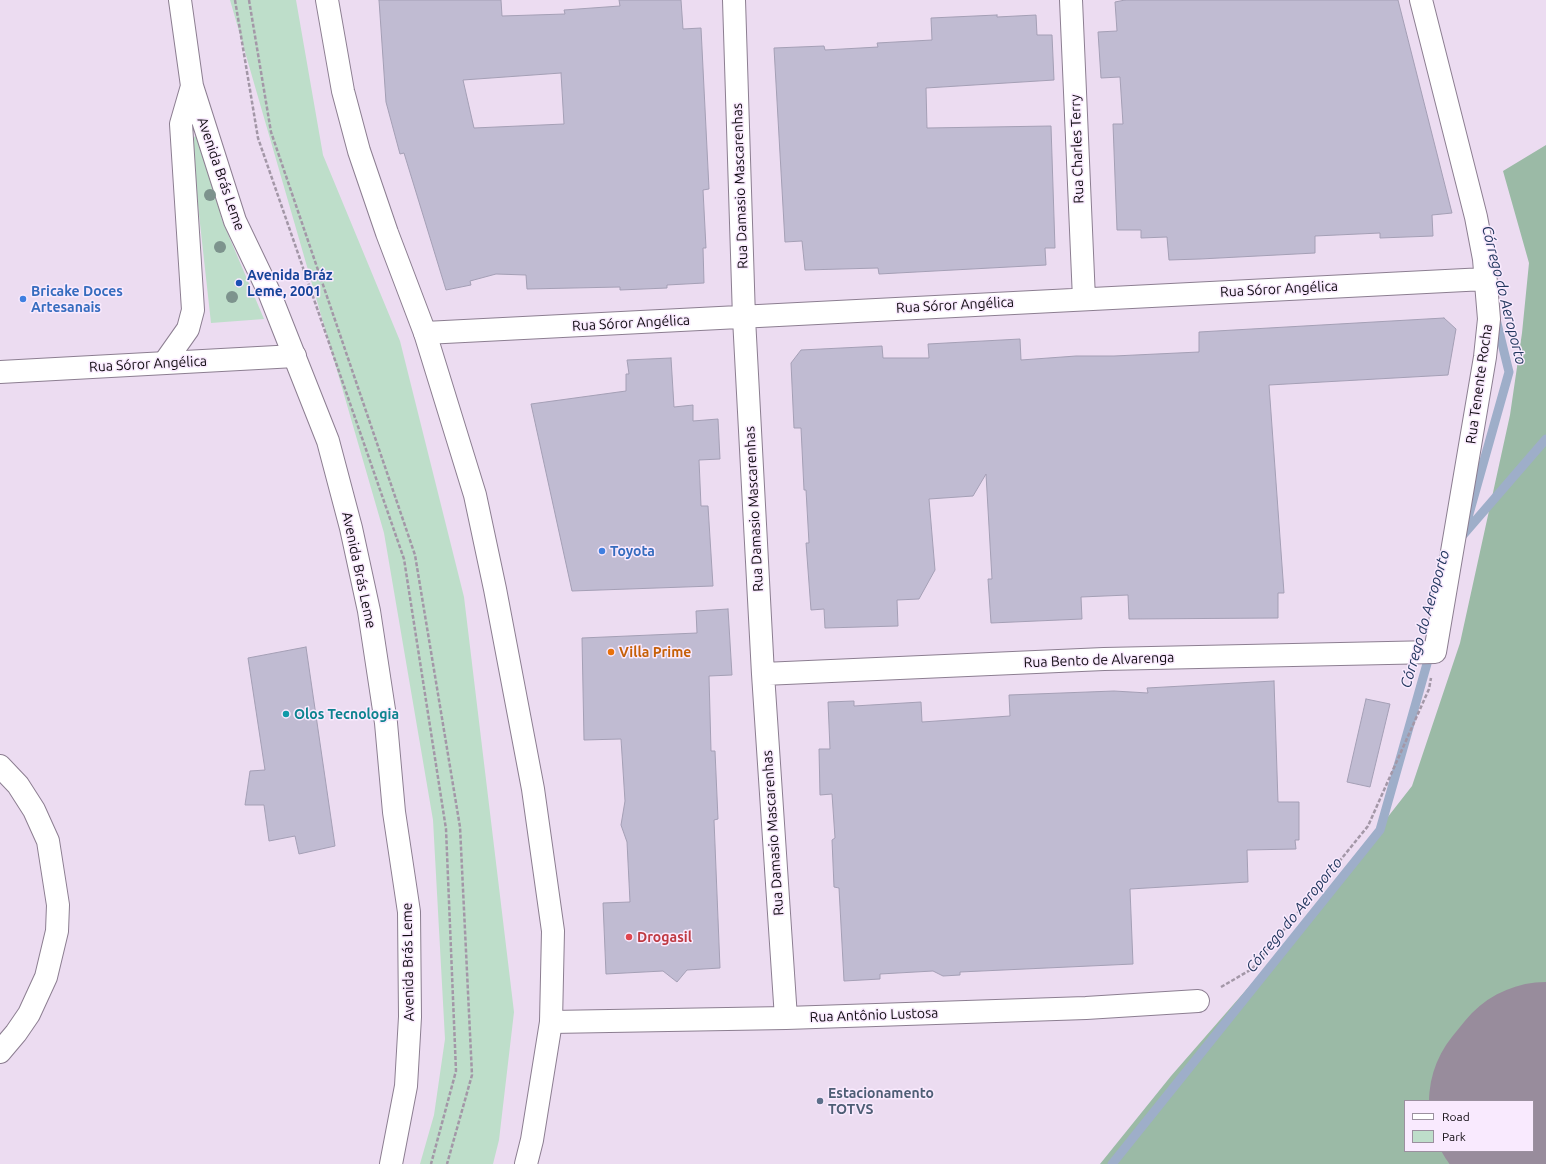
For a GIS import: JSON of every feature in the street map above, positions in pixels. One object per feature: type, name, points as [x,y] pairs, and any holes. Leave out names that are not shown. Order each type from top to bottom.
[{"type":"street","name":"Avenida Brás Leme","points":[[180,0],[192,86],[235,221],[269,292],[328,442],[351,528],[369,611],[386,723],[394,812],[409,912],[410,1017],[406,1086],[391,1164]]},
{"type":"street","points":[[327,0],[343,91],[359,151],[387,233],[425,333],[475,495],[496,589],[534,789],[553,931],[551,1022],[532,1140],[526,1164]]},
{"type":"street","name":"Rua Damasio Mascarenhas","points":[[734,0],[744,318],[763,674],[786,1018]]},
{"type":"street","name":"Rua Charles Terry","points":[[1071,0],[1084,299]]},
{"type":"street","name":"Rua Tenente Rocha","points":[[1421,0],[1476,217],[1484,259],[1489,318],[1485,357],[1435,652]]},
{"type":"street","points":[[164,363],[188,329],[193,310],[181,124],[192,86]]},
{"type":"street","name":"Rua Sóror Angélica","points":[[425,333],[744,318],[892,308],[1485,279]]},
{"type":"street","name":"Rua Sóror Angélica","points":[[0,372],[295,356]]},
{"type":"street","name":"Rua Bento de Alvarenga","points":[[763,674],[1104,659],[1435,652]]},
{"type":"street","points":[[0,766],[18,785],[34,810],[48,841],[55,873],[58,905],[57,931],[46,977],[29,1014],[0,1052]]},
{"type":"street","name":"Rua Antônio Lustosa","points":[[551,1022],[786,1018],[1086,1008],[1198,1001]]},
{"type":"path","points":[[1198,1001],[1252,969],[1368,826],[1429,688],[1435,652]]},
{"type":"green space","points":[[230,0],[296,0],[323,155],[400,341],[464,597],[514,1012],[499,1140],[493,1164],[420,1164],[434,1115],[445,1039],[433,820],[384,533]]},
{"type":"green space","points":[[200,129],[222,220],[264,319],[211,323],[191,142]]},
{"type":"green space","points":[[1546,145],[1546,1086],[1534,1101],[1404,1100],[1404,1152],[1494,1152],[1484,1164],[1100,1164],[1171,1076],[1308,919],[1412,786],[1460,643],[1510,415],[1522,333],[1529,263],[1503,171]]},
{"type":"building","points":[[379,0],[501,0],[502,16],[565,14],[564,10],[620,6],[619,0],[681,0],[683,29],[701,28],[709,189],[703,190],[706,248],[703,248],[704,283],[667,285],[667,288],[620,290],[620,287],[527,289],[526,275],[496,274],[470,281],[471,285],[446,290],[404,153],[400,154],[386,102]],"holes":[[[561,73],[564,124],[474,128],[463,80]]]},
{"type":"building","points":[[1125,0],[1398,0],[1452,213],[1432,215],[1433,236],[1380,238],[1380,233],[1315,236],[1315,253],[1200,259],[1169,260],[1167,237],[1141,238],[1141,230],[1117,230],[1113,124],[1123,124],[1120,77],[1101,78],[1098,32],[1117,31],[1115,2]]},
{"type":"building","points":[[997,15],[997,17],[1036,15],[1037,35],[1052,35],[1054,80],[926,88],[927,128],[1051,126],[1055,248],[1045,248],[1046,265],[879,274],[878,268],[805,270],[802,241],[785,242],[774,48],[824,46],[825,50],[878,47],[877,43],[932,40],[931,18]]},
{"type":"building","points":[[1444,318],[1456,329],[1448,375],[1269,385],[1284,593],[1278,593],[1278,618],[1129,619],[1128,595],[1081,597],[1082,619],[991,623],[988,579],[992,579],[986,474],[973,496],[929,499],[935,570],[919,599],[897,600],[898,626],[825,628],[824,609],[811,610],[806,543],[809,543],[806,490],[804,490],[801,428],[794,428],[791,363],[801,350],[882,346],[883,358],[929,358],[928,344],[1020,339],[1021,360],[1076,356],[1114,356],[1199,352],[1199,332]]},
{"type":"building","points":[[671,358],[674,407],[693,405],[693,421],[718,419],[720,459],[699,460],[701,506],[708,506],[713,586],[572,591],[531,404],[626,391],[626,374],[629,374],[627,360]]},
{"type":"building","points":[[728,609],[732,675],[709,676],[711,751],[715,751],[718,819],[714,820],[720,968],[687,970],[677,982],[663,971],[606,974],[603,903],[630,902],[627,842],[621,825],[625,801],[621,739],[584,740],[582,638],[697,633],[696,611]]},
{"type":"building","name":"Olos Tecnologia","points":[[306,647],[335,846],[299,854],[295,836],[269,841],[264,805],[245,805],[250,771],[265,770],[248,658]]},
{"type":"building","points":[[1274,681],[1278,802],[1299,802],[1299,840],[1295,840],[1296,849],[1247,850],[1248,882],[1130,889],[1133,964],[960,972],[960,975],[943,976],[933,971],[880,974],[880,979],[844,981],[839,888],[834,887],[832,840],[835,838],[832,794],[820,795],[819,749],[830,749],[828,702],[854,701],[854,706],[921,702],[922,722],[1010,716],[1009,695],[1114,691],[1148,693],[1147,688]]},
{"type":"building","points":[[1366,699],[1390,704],[1370,787],[1347,782]]},
{"type":"waterway","name":"Córrego do Aeroporto","points":[[1467,521],[1509,372],[1496,319]]},
{"type":"waterway","points":[[1463,535],[1546,439]]},
{"type":"waterway","name":"Córrego do Aeroporto","points":[[1112,1164],[1380,830],[1430,653]]},
{"type":"runway","points":[[1534,1101],[1546,1086]]},
{"type":"place","name":"Avenida Bráz Leme, 2001","points":[[239,283]]},
{"type":"place","name":"Bricake Doces Artesanais","points":[[23,299]]},
{"type":"place","name":"Toyota","points":[[602,551]]},
{"type":"place","name":"Villa Prime","points":[[611,652]]},
{"type":"place","name":"Olos Tecnologia","points":[[286,714]]},
{"type":"place","name":"Drogasil","points":[[629,937]]},
{"type":"place","name":"Estacionamento TOTVS","points":[[820,1101]]}]
